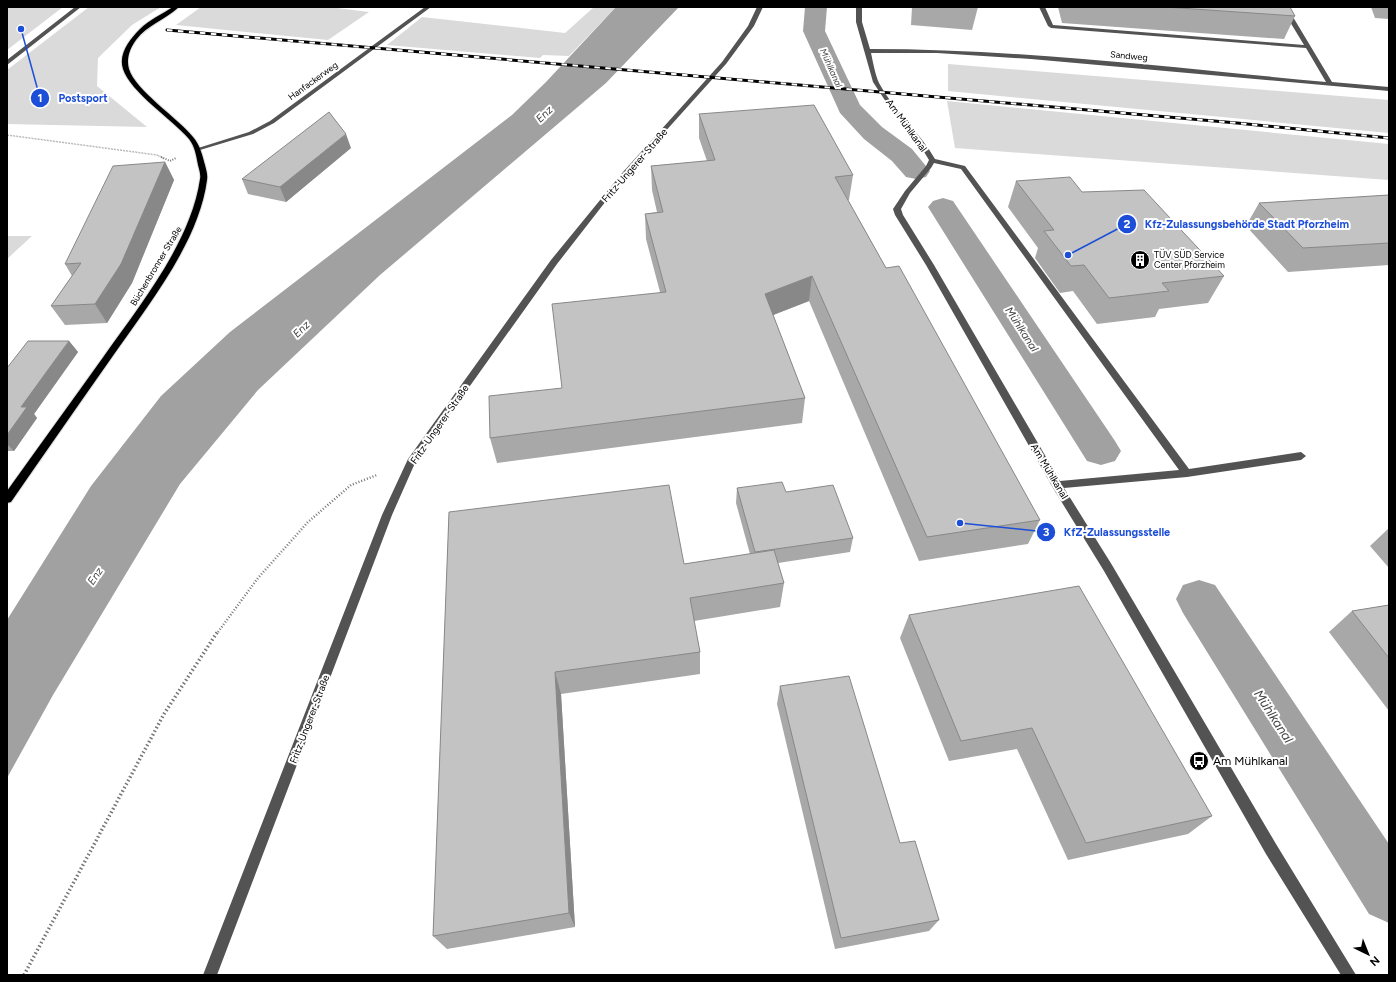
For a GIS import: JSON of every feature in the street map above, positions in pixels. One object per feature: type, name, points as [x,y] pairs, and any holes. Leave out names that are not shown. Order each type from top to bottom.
[{"type":"main road","name":"Büchenbronner Straße","points":[[7,499],[143,307],[165,273],[190,228],[204,178],[198,149],[191,138],[144,93],[126,69],[125,60],[127,50],[133,40],[143,29],[176,7]]},
{"type":"street","points":[[7,63],[78,7]]},
{"type":"street","name":"Hanfackerweg","points":[[198,149],[251,133],[272,122],[428,7]]},
{"type":"street","name":"Fritz-Ungerer-Straße","points":[[210,975],[387,515],[411,462],[554,262],[625,173],[724,63],[751,26],[760,7]]},
{"type":"street","name":"Am Mühlkanal","points":[[859,7],[859,22],[876,82],[892,107],[924,146],[932,160],[922,176],[907,192],[897,209],[899,215],[1057,485],[1108,568],[1271,849],[1349,975]]},
{"type":"street","points":[[1042,7],[1051,26],[1309,47]]},
{"type":"street","points":[[1284,7],[1330,83]]},
{"type":"street","name":"Sandweg","points":[[867,51],[937,51],[1032,57],[1389,89]]},
{"type":"street","points":[[932,160],[963,167],[1187,473]]},
{"type":"street","points":[[1057,485],[1187,473],[1301,456]]},
{"type":"path","points":[[7,135],[156,155],[170,161]]},
{"type":"path","points":[[24,975],[164,714],[223,624],[258,578],[308,522],[351,485],[411,462]]},
{"type":"shaded area","points":[[7,7],[63,7],[7,50]]},
{"type":"shaded area","points":[[89,7],[161,7],[132,25],[98,58],[97,86],[147,127],[7,124],[7,70]]},
{"type":"shaded area","points":[[201,7],[329,7],[369,12],[328,40],[176,25]]},
{"type":"shaded area","points":[[594,7],[616,7],[569,56],[543,55],[540,58],[387,45],[422,17],[565,33]]},
{"type":"shaded area","points":[[948,64],[1389,100],[1389,133],[948,91]]},
{"type":"shaded area","points":[[947,101],[1389,144],[1389,180],[955,148]]},
{"type":"shaded area","points":[[7,236],[32,236],[7,259]]},
{"type":"water","name":"Enz","points":[[616,7],[679,7],[606,83],[380,275],[258,390],[180,484],[53,695],[7,778],[7,620],[91,486],[161,396],[230,332],[512,115],[546,82]]},
{"type":"building","points":[[1165,7],[1290,7],[1295,16]]},
{"type":"building","points":[[814,105],[853,175],[835,177],[886,268],[899,266],[1040,520],[927,537],[812,276],[765,294],[805,398],[490,438],[489,396],[562,388],[552,304],[666,292],[645,214],[663,212],[651,166],[715,160],[699,114]]},
{"type":"building","points":[[329,112],[346,134],[280,187],[242,179]]},
{"type":"building","points":[[165,162],[121,264],[95,304],[51,306],[81,263],[65,264],[113,166]]},
{"type":"building","points":[[1070,177],[1082,192],[1144,190],[1224,276],[1162,283],[1169,291],[1109,298],[1084,265],[1071,266],[1044,231],[1054,230],[1016,181]]},
{"type":"building","points":[[1389,195],[1389,243],[1303,248],[1259,203]]},
{"type":"building","points":[[28,341],[69,341],[21,407],[27,407],[7,435],[7,368]]},
{"type":"building","points":[[782,482],[786,492],[833,485],[853,538],[755,552],[737,488]]},
{"type":"building","points":[[669,485],[684,564],[774,550],[784,583],[690,598],[700,652],[555,672],[569,913],[433,936],[449,512]]},
{"type":"building","points":[[1079,586],[1212,816],[1086,843],[1032,728],[961,741],[909,615]]},
{"type":"building","points":[[1389,605],[1389,658],[1352,611]]},
{"type":"building","points":[[849,676],[900,843],[915,841],[939,920],[841,938],[780,686]]},
{"type":"waterway","name":"Mühlkanal","points":[[816,7],[814,31],[849,108],[873,133],[902,155],[916,171]]},
{"type":"waterway","name":"Mühlkanal","points":[[943,207],[1101,451]]},
{"type":"waterway","name":"Mühlkanal","points":[[1199,599],[1389,894]]},
{"type":"railway","points":[[167,30],[1237,123],[1389,138]]},
{"type":"place","name":"Postsport","points":[[21,29]]},
{"type":"place","name":"Kfz-Zulassungsbehörde Stadt Pforzheim","points":[[1068,255]]},
{"type":"place","name":"TÜV SÜD Service Center Pforzheim","points":[[1140,260]]},
{"type":"place","name":"KfZ-Zulassungsstelle","points":[[960,523]]},
{"type":"place","name":"Am Mühlkanal","points":[[1199,761]]}]
